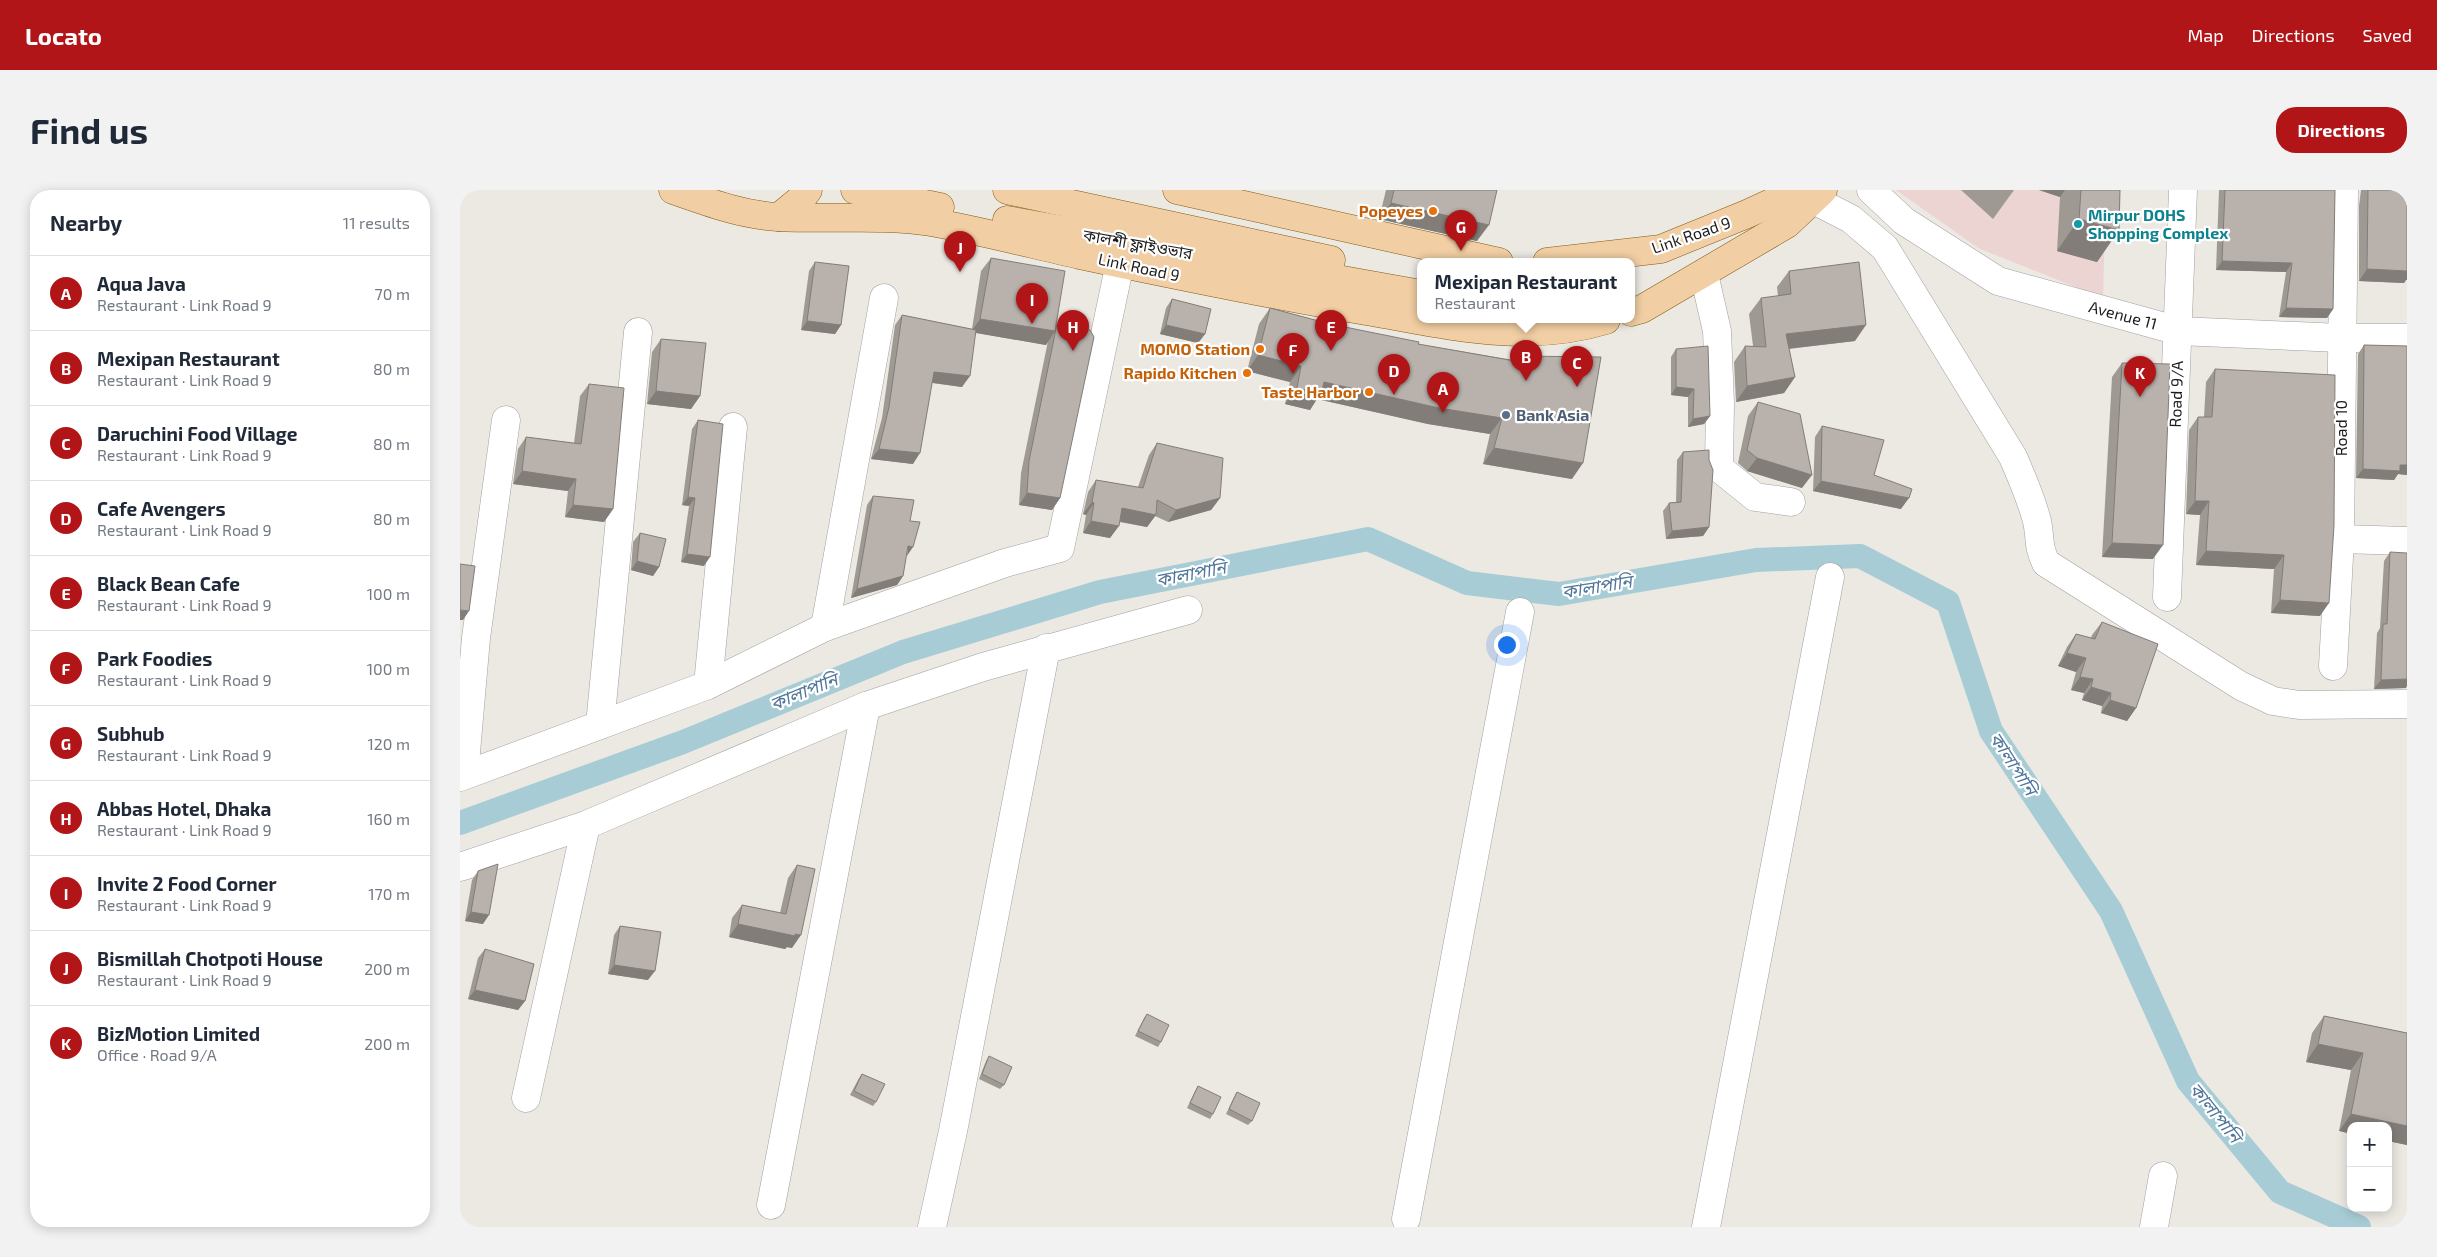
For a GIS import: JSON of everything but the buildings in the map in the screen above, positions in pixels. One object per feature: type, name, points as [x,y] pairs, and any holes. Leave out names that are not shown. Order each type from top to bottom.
[{"type":"main road","name":"Link Road 9","points":[[673,190],[730,210],[779,217],[888,217],[930,222],[1343,308],[1417,319]]},
{"type":"main road","points":[[779,217],[802,198],[808,190]]},
{"type":"main road","name":"কালশী ফ্লাইওভার","points":[[855,190],[990,217],[1417,293]]},
{"type":"main road","points":[[1007,190],[1417,279]]},
{"type":"main road","points":[[1177,190],[1481,258]]},
{"type":"main road","name":"Link Road 9","points":[[1582,258],[1662,249],[1747,214],[1812,193]]},
{"type":"main road","name":"Link Road 9","points":[[1635,294],[1642,309],[1787,224],[1812,193]]},
{"type":"main road","points":[[1635,290],[1662,249]]},
{"type":"main road","name":"Link Road 9","points":[[1440,323],[1504,333],[1550,332],[1596,323]]},
{"type":"street","name":"Avenue 11","points":[[1871,190],[1904,220],[1998,281],[2179,331],[2342,338],[2407,338]]},
{"type":"street","name":"Road 9/A","points":[[2167,597],[2179,331],[2183,190]]},
{"type":"street","name":"Road 10","points":[[2333,666],[2340,539],[2344,190]]},
{"type":"street","points":[[1812,193],[1851,219],[1885,248],[2013,457],[2029,492],[2037,523],[2039,549],[2046,563],[2241,686],[2273,701],[2299,705],[2407,704]]},
{"type":"street","points":[[506,420],[476,638],[462,776],[708,685],[825,627],[1005,563],[1060,548],[1120,263]]},
{"type":"street","points":[[1694,279],[1717,331],[1720,403],[1719,468],[1755,497],[1791,502]]},
{"type":"street","points":[[825,627],[884,298]]},
{"type":"street","points":[[600,725],[638,332]]},
{"type":"street","points":[[708,685],[733,427]]},
{"type":"street","points":[[2340,539],[2407,541]]},
{"type":"street","points":[[1706,1227],[1830,578]]},
{"type":"street","points":[[460,867],[586,825],[866,706],[1046,648],[1188,610]]},
{"type":"street","points":[[1406,1219],[1520,612]]},
{"type":"street","points":[[932,1227],[953,1131],[1046,648]]},
{"type":"street","points":[[771,1205],[866,706]]},
{"type":"street","points":[[526,1098],[586,825]]},
{"type":"street","points":[[2154,1227],[2163,1176]]},
{"type":"shaded area","points":[[1896,190],[2106,190],[2103,298],[1978,248]]},
{"type":"waterway","name":"কালাপানি","points":[[460,823],[683,742],[903,652],[1100,592],[1368,539],[1467,583],[1559,594],[1756,560],[1860,556],[1948,602],[1991,731],[2111,911],[2188,1081],[2280,1192],[2359,1227]]},
{"type":"place","name":"Popeyes","points":[[1433,211]]},
{"type":"place","name":"Mirpur DOHS Shopping Complex","points":[[2078,224]]},
{"type":"place","name":"Subhub","points":[[1461,251]]},
{"type":"place","name":"Bismillah Chotpoti House","points":[[960,272]]},
{"type":"place","name":"Invite 2 Food Corner","points":[[1032,324]]},
{"type":"place","name":"MOMO Station","points":[[1260,349]]},
{"type":"place","name":"Abbas Hotel, Dhaka","points":[[1073,351]]},
{"type":"place","name":"Black Bean Cafe","points":[[1331,351]]},
{"type":"place","name":"Rapido Kitchen","points":[[1247,373]]},
{"type":"place","name":"Park Foodies","points":[[1293,374]]},
{"type":"place","name":"Mexipan Restaurant","points":[[1526,381]]},
{"type":"place","name":"Daruchini Food Village","points":[[1577,387]]},
{"type":"place","name":"Taste Harbor","points":[[1369,392]]},
{"type":"place","name":"Cafe Avengers","points":[[1394,395]]},
{"type":"place","name":"BizMotion Limited","points":[[2140,397]]},
{"type":"place","name":"Aqua Java","points":[[1443,413]]},
{"type":"place","name":"Bank Asia","points":[[1506,415]]}]
